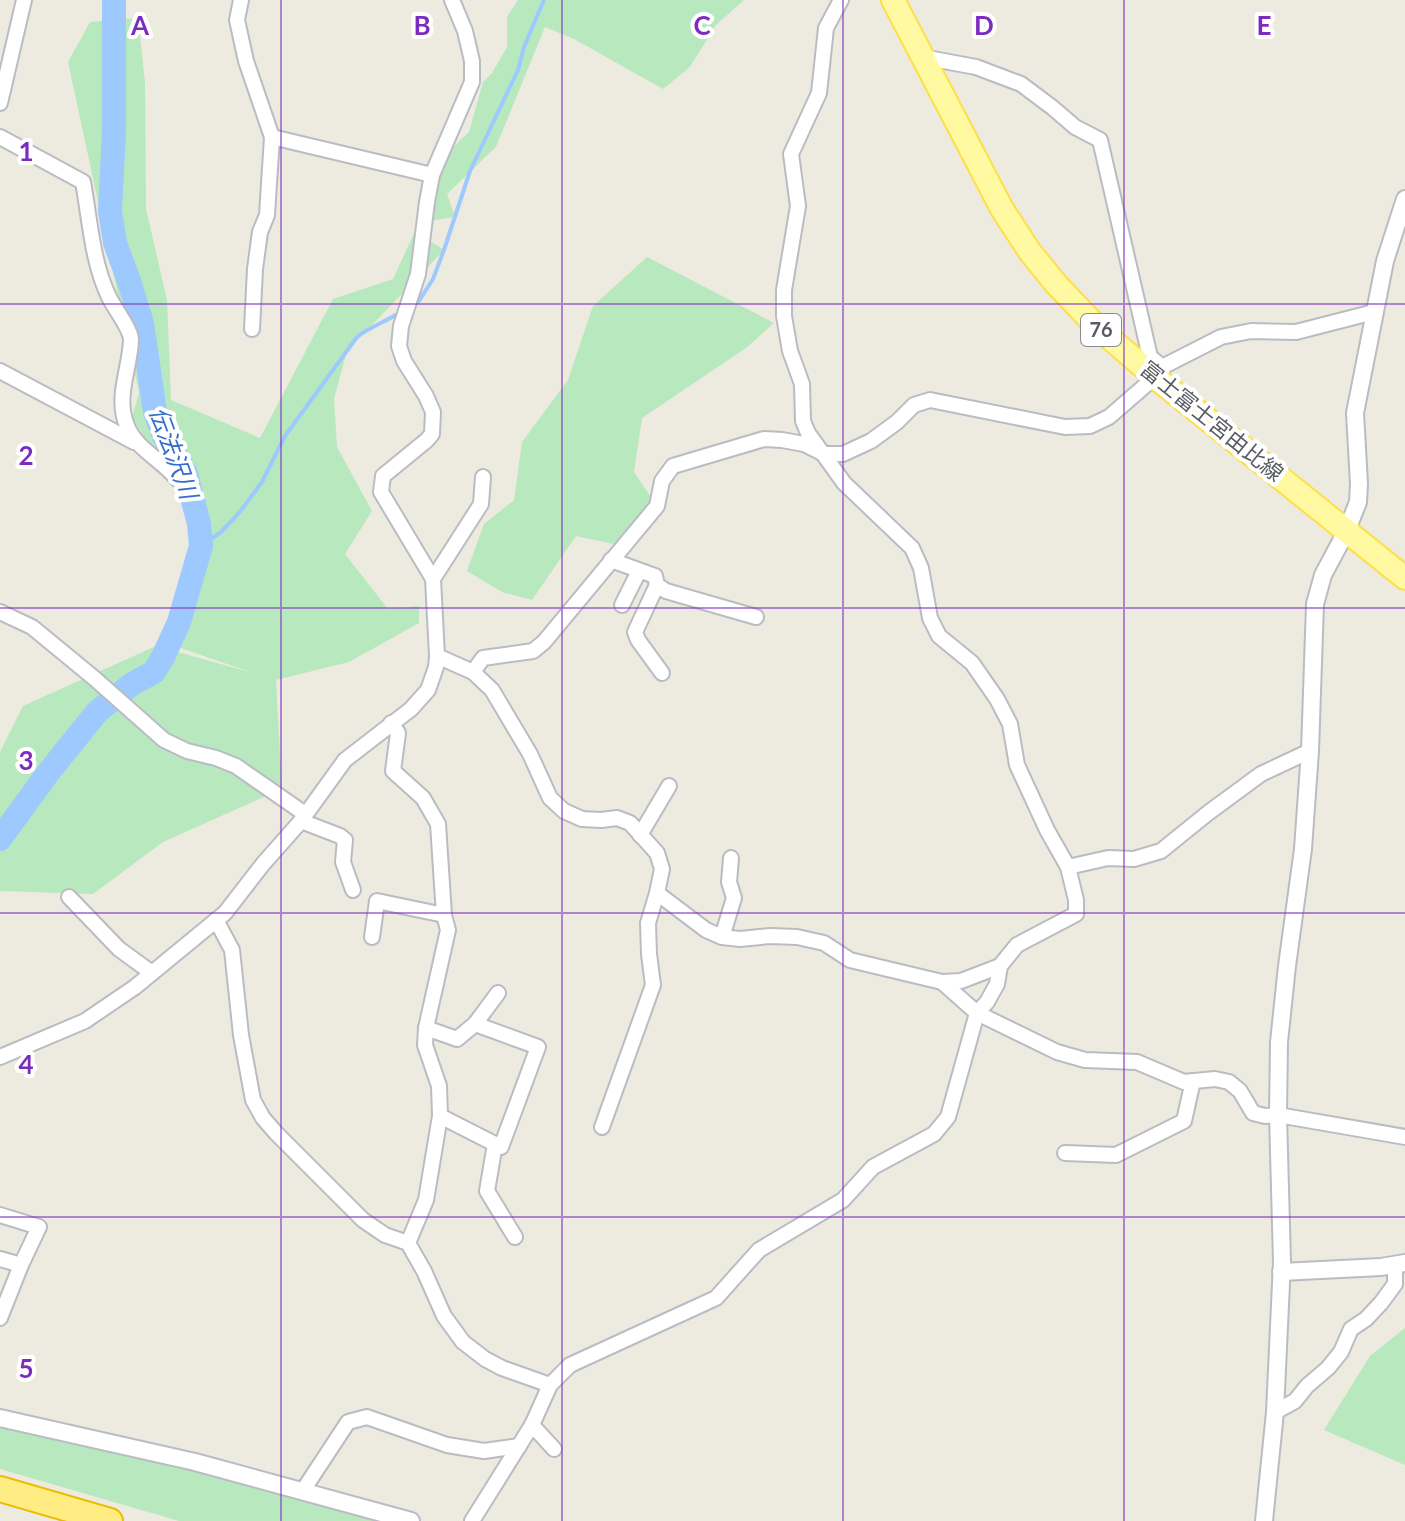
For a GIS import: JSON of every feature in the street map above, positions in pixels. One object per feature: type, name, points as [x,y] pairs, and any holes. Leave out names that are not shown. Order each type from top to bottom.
[{"type":"highway","points":[[0,1489],[110,1521]]},
{"type":"main road","name":"富士富士宮由比線","points":[[893,0],[1002,209],[1030,252],[1057,285],[1098,328],[1159,372],[1405,578]]},
{"type":"street","points":[[1,95],[24,0]]},
{"type":"street","points":[[241,0],[237,20],[246,61],[272,137],[267,215],[260,232],[255,269],[252,329]]},
{"type":"street","points":[[0,1057],[85,1021],[135,987],[225,913],[345,760],[411,709],[428,690],[437,656],[433,579],[381,492],[383,476],[432,434],[433,412],[404,361],[399,346],[401,326],[418,274],[432,175],[472,82],[472,61],[465,31],[452,0]]},
{"type":"street","points":[[472,1521],[532,1425],[550,1385],[570,1365],[716,1298],[759,1250],[843,1200],[873,1167],[934,1134],[948,1117],[977,1013],[997,984],[1000,966],[1017,945],[1076,914],[1068,867],[1017,765],[1010,724],[997,699],[972,663],[939,636],[930,618],[921,568],[912,548],[844,483],[808,433],[803,421],[802,384],[790,351],[784,316],[784,290],[798,206],[791,154],[819,93],[826,28],[841,0]]},
{"type":"street","points":[[922,57],[976,67],[1021,84],[1075,127],[1100,140],[1150,357],[1159,372]]},
{"type":"street","points":[[0,137],[83,182],[97,260],[108,295],[131,338],[122,397],[125,422],[132,437],[170,469],[177,479]]},
{"type":"street","points":[[272,137],[432,175]]},
{"type":"street","points":[[1264,1521],[1275,1412],[1281,1272],[1279,1042],[1303,849],[1315,604],[1323,575],[1358,502],[1355,413],[1374,312],[1392,237],[1405,199]]},
{"type":"street","points":[[473,672],[483,658],[533,651],[557,628],[657,506],[662,481],[673,466],[764,439],[804,444],[824,454],[843,454],[871,441],[914,405],[930,400],[1065,427],[1090,426],[1109,417],[1159,372],[1221,337],[1251,331],[1296,332],[1374,312]]},
{"type":"street","points":[[0,371],[142,446]]},
{"type":"street","points":[[433,579],[481,504],[483,477]]},
{"type":"street","points":[[611,560],[655,576],[657,585],[635,632],[662,673]]},
{"type":"street","points":[[622,605],[639,571]]},
{"type":"street","points":[[657,585],[666,591],[756,617]]},
{"type":"street","points":[[0,612],[32,627],[164,740],[187,751],[236,766],[303,817],[340,836],[345,840],[343,862],[353,890]]},
{"type":"street","points":[[437,656],[473,672],[492,690],[530,754],[550,798],[564,811],[582,819],[617,818],[630,823],[657,853],[662,869],[648,923],[653,985],[602,1127]]},
{"type":"street","points":[[391,723],[398,733],[393,771],[423,798],[438,824],[444,915],[448,930],[425,1045],[439,1086],[440,1116],[426,1200],[408,1243]]},
{"type":"street","points":[[1068,867],[1108,858],[1134,859],[1161,851],[1261,774],[1310,751]]},
{"type":"street","points":[[640,835],[669,786]]},
{"type":"street","points":[[722,937],[734,898],[729,882],[731,858]]},
{"type":"street","points":[[657,893],[706,930],[722,937],[797,937],[824,943],[850,960],[942,982],[961,981],[1000,966]]},
{"type":"street","points":[[69,897],[119,949],[152,973]]},
{"type":"street","points":[[372,937],[377,901],[444,915]]},
{"type":"street","points":[[216,920],[232,950],[241,1035],[253,1100],[263,1118],[363,1220],[385,1235],[408,1243],[444,1316],[463,1342],[502,1368],[550,1385]]},
{"type":"street","points":[[942,982],[977,1013],[1057,1052],[1085,1060],[1137,1062],[1184,1082],[1215,1079],[1229,1082],[1240,1091],[1253,1113],[1265,1116],[1278,1115],[1405,1137]]},
{"type":"street","points":[[426,1028],[457,1039],[475,1024],[498,993]]},
{"type":"street","points":[[440,1116],[501,1147],[538,1047],[475,1024]]},
{"type":"street","points":[[1065,1153],[1116,1155],[1184,1121],[1193,1081]]},
{"type":"street","points":[[495,1144],[487,1191],[515,1237]]},
{"type":"street","points":[[0,1215],[39,1227],[0,1318]]},
{"type":"street","points":[[0,1259],[21,1265]]},
{"type":"street","points":[[1275,1412],[1295,1401],[1328,1368],[1341,1352],[1351,1329],[1366,1319],[1395,1284],[1400,1264],[1281,1272]]},
{"type":"street","points":[[302,1492],[348,1422],[367,1417],[447,1445],[484,1451],[519,1446]]},
{"type":"street","points":[[0,1418],[195,1462],[411,1521]]},
{"type":"street","points":[[532,1425],[554,1449]]},
{"type":"green space","points":[[518,0],[744,0],[716,25],[690,67],[663,89],[574,39],[545,27],[496,147],[447,194],[455,217],[428,221],[445,155],[469,132],[483,82],[507,47],[507,17]]},
{"type":"green space","points":[[138,18],[145,82],[146,209],[167,300],[171,400],[260,438],[333,299],[393,279],[415,231],[444,250],[347,351],[334,399],[337,447],[372,511],[345,554],[388,609],[419,606],[419,623],[349,662],[276,680],[282,789],[163,842],[93,894],[0,891],[0,752],[23,706],[156,646],[253,673],[169,644],[207,542],[132,417],[139,393],[68,62],[90,22]]},
{"type":"green space","points":[[647,257],[774,323],[746,348],[642,418],[634,472],[657,506],[623,546],[576,536],[532,600],[502,592],[467,571],[484,524],[514,500],[522,442],[568,380],[593,306]]},
{"type":"green space","points":[[1405,1328],[1405,1465],[1324,1430],[1370,1356]]},
{"type":"green space","points":[[0,1422],[147,1455],[374,1521],[179,1521],[0,1469]]},
{"type":"waterway","name":"伝法沢川","points":[[0,839],[97,712],[132,684],[154,672],[179,622],[201,546],[199,524],[186,474],[164,436],[155,412],[142,323],[115,243],[110,211],[114,131],[114,0]]},
{"type":"waterway","points":[[413,305],[433,279],[470,171],[518,70],[544,0]]},
{"type":"waterway","points":[[201,546],[221,532],[239,513],[262,482],[285,436],[357,337],[399,313]]}]
